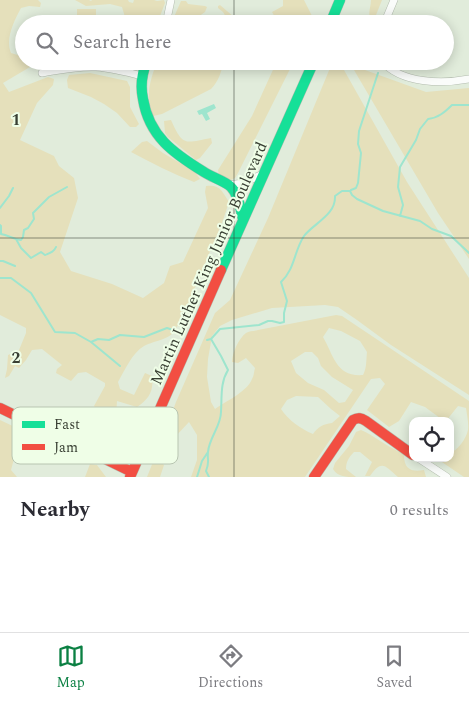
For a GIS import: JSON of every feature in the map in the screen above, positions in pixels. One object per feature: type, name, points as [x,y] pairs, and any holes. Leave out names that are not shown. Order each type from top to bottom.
[{"type":"street","points":[[168,15],[171,0]]},
{"type":"street","points":[[334,15],[340,0]]},
{"type":"street","points":[[388,15],[394,0]]},
{"type":"street","points":[[42,73],[57,70]]},
{"type":"street","points":[[117,70],[142,76]]},
{"type":"street","points":[[144,70],[141,90],[143,105],[146,116],[156,134],[169,148],[196,167],[229,185],[237,197],[244,219]]},
{"type":"street","name":"Martin Luther King Junior Boulevard","points":[[161,407],[310,70]]},
{"type":"street","points":[[393,70],[400,74],[432,82],[469,79]]},
{"type":"street","points":[[229,185],[243,183],[264,174]]},
{"type":"street","points":[[0,408],[12,414]]},
{"type":"street","points":[[314,477],[356,418],[366,420],[409,452]]},
{"type":"street","points":[[424,462],[447,477]]},
{"type":"street","points":[[111,464],[131,474]]},
{"type":"shaded area","points":[[0,0],[38,0],[41,3],[40,7],[29,6],[21,8],[18,15],[15,15],[9,48],[11,53],[15,54],[15,70],[25,70],[3,83],[9,92],[48,77],[54,79],[53,85],[37,103],[20,140],[54,156],[59,166],[74,178],[78,198],[60,252],[71,271],[112,284],[143,298],[164,283],[170,266],[183,262],[208,208],[205,192],[206,186],[218,187],[229,202],[181,321],[182,326],[177,326],[175,331],[168,337],[140,349],[129,362],[118,382],[120,389],[134,395],[145,373],[152,376],[150,394],[137,407],[117,401],[117,407],[95,407],[105,383],[86,372],[78,373],[71,381],[56,373],[57,369],[62,365],[42,349],[32,350],[19,368],[15,366],[9,376],[5,378],[8,355],[19,350],[26,333],[26,328],[0,315]]},
{"type":"shaded area","points":[[75,0],[128,0],[133,3],[134,0],[164,0],[165,3],[160,15],[124,15],[122,7],[110,4],[86,6]]},
{"type":"shaded area","points":[[283,0],[304,0],[312,15],[274,15],[272,12],[283,6]]},
{"type":"shaded area","points":[[371,0],[382,0],[376,15],[369,15]]},
{"type":"shaded area","points":[[181,1],[207,7],[205,12],[201,15],[175,15]]},
{"type":"shaded area","points":[[220,5],[232,15],[225,15],[218,6]]},
{"type":"shaded area","points":[[77,9],[96,9],[96,15],[77,15]]},
{"type":"shaded area","points":[[154,70],[222,70],[218,80],[211,89],[162,114],[153,116],[149,101]]},
{"type":"shaded area","points":[[273,70],[290,70],[235,178],[231,180],[219,175],[218,170],[252,116]]},
{"type":"shaded area","points":[[329,70],[344,70],[407,182],[469,278],[469,395],[391,345],[338,307],[325,305],[272,308],[232,320],[220,326],[212,336],[208,359],[207,377],[211,402],[215,409],[246,388],[253,378],[255,368],[246,358],[238,363],[232,362],[236,346],[246,333],[336,315],[342,316],[469,401],[469,477],[464,477],[442,462],[454,462],[454,450],[464,440],[468,428],[466,408],[458,406],[449,417],[439,417],[425,407],[411,402],[399,421],[389,427],[367,410],[385,384],[380,378],[371,379],[305,477],[191,477],[197,460],[197,435],[189,422],[178,434],[178,407],[174,407],[215,313],[230,300],[268,218]],"holes":[[[329,328],[341,331],[360,341],[367,352],[366,367],[363,375],[354,375],[341,369],[333,358],[323,337]],[[305,352],[312,352],[318,358],[321,366],[332,377],[353,390],[345,402],[339,403],[324,390],[308,383],[296,373],[291,361]],[[296,396],[318,397],[340,416],[332,423],[321,426],[313,434],[295,424],[281,409],[287,400]]]},
{"type":"shaded area","points":[[354,70],[365,70],[426,92],[469,88],[469,259],[438,213]]},
{"type":"shaded area","points":[[90,73],[127,81],[130,87],[130,107],[139,124],[136,127],[130,127],[117,113],[104,104],[68,88],[67,80],[69,75]]},
{"type":"shaded area","points":[[171,120],[179,135],[186,141],[211,138],[212,143],[200,158],[196,160],[168,137],[165,133],[164,121]]},
{"type":"shaded area","points":[[147,141],[195,172],[200,179],[194,182],[131,152],[142,142]]},
{"type":"shaded area","points":[[0,420],[12,426],[11,470],[17,477],[0,477]]},
{"type":"shaded area","points":[[361,430],[403,454],[405,464],[409,469],[416,471],[424,470],[426,477],[398,477],[384,466],[378,467],[370,476],[365,476],[372,462],[360,452],[354,452],[346,466],[346,469],[356,477],[346,477],[337,474],[333,469],[335,463],[349,446],[356,432]]},
{"type":"shaded area","points":[[90,464],[97,465],[106,477],[85,477]]},
{"type":"shaded area","points":[[152,464],[164,465],[160,477],[147,477]]},
{"type":"water","points":[[214,104],[216,108],[207,113],[210,119],[206,121],[202,114],[199,115],[197,111]]},
{"type":"waterway","points":[[351,190],[356,188],[358,183],[361,153],[358,144],[359,131],[378,73]]},
{"type":"waterway","points":[[400,216],[403,205],[398,187],[400,167],[416,140],[420,129],[428,119],[441,114],[452,105],[469,105]]},
{"type":"waterway","points":[[16,239],[21,240],[23,237],[24,230],[28,228],[34,219],[33,213],[49,197],[67,187]]},
{"type":"waterway","points":[[0,208],[13,188]]},
{"type":"waterway","points":[[207,340],[211,339],[220,329],[259,325],[268,321],[284,322],[287,301],[281,282],[292,266],[304,236],[328,214],[334,203],[335,196],[342,191],[350,191],[357,199],[383,211],[420,221],[432,229],[451,236],[469,253]]},
{"type":"waterway","points":[[0,225],[1,234]]},
{"type":"waterway","points":[[1,234],[16,239],[21,248],[31,258],[41,252],[45,255],[50,253],[56,247]]},
{"type":"waterway","points":[[0,261],[15,266]]},
{"type":"waterway","points":[[0,278],[11,278],[31,293],[55,332],[75,333],[91,342],[98,339],[109,340],[120,335],[144,337],[167,328],[179,332]]},
{"type":"waterway","points":[[209,477],[206,471],[209,447],[219,422],[223,385],[228,370],[211,339]]},
{"type":"waterway","points":[[91,342],[120,366]]},
{"type":"waterway","points":[[197,477],[202,461],[208,452]]},
{"type":"traffic: fast","points":[[334,15],[340,0]]},
{"type":"traffic: fast","points":[[144,70],[142,94],[146,112],[157,133],[182,158],[231,187],[238,198],[243,219]]},
{"type":"traffic: fast","points":[[221,270],[310,70]]},
{"type":"traffic: jam","points":[[161,407],[221,270]]},
{"type":"traffic: jam","points":[[0,408],[12,414]]},
{"type":"traffic: jam","points":[[314,477],[356,418],[366,421],[409,452]]},
{"type":"traffic: jam","points":[[116,464],[132,472]]},
{"type":"traffic: jam","points":[[130,477],[136,464]]}]
